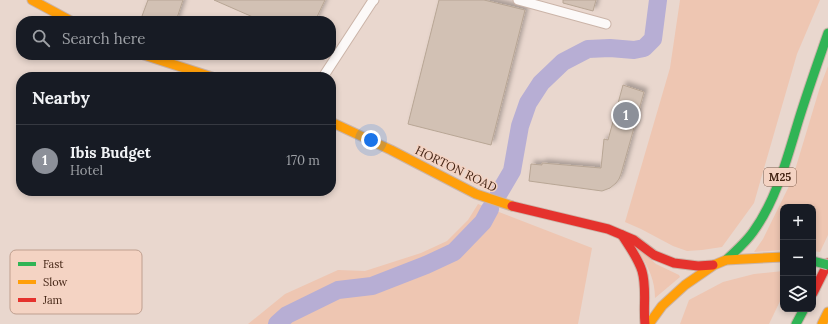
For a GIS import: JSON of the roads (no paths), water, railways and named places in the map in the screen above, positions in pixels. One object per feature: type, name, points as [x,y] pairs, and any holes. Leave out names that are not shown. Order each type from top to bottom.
[{"type":"main road","points":[[32,0],[62,16]]},
{"type":"main road","name":"M25","points":[[726,260],[753,232],[769,204],[788,157],[811,81],[828,32]]},
{"type":"main road","points":[[158,60],[196,72]]},
{"type":"main road","name":"HORTON ROAD","points":[[336,124],[391,150],[476,194],[510,206],[608,229],[634,240],[654,254],[674,263],[698,266],[714,265]]},
{"type":"main road","points":[[622,235],[642,271],[644,282],[644,324]]},
{"type":"main road","points":[[649,324],[662,306],[685,285],[714,265],[726,260],[780,257]]},
{"type":"main road","points":[[816,261],[828,264],[816,287]]},
{"type":"main road","points":[[796,324],[802,312]]},
{"type":"main road","points":[[822,324],[828,312]]},
{"type":"street","points":[[518,0],[606,24]]},
{"type":"street","points":[[336,57],[372,1]]},
{"type":"street","points":[[326,72],[334,60]]},
{"type":"waterway","points":[[499,193],[512,171],[520,126],[528,103],[541,83],[563,62],[588,49],[610,48],[634,50],[644,48],[653,39],[658,0]]},
{"type":"waterway","points":[[277,324],[287,315],[338,290],[372,286],[426,265],[454,252],[483,222],[490,209]]},
{"type":"place","name":"Ibis Budget","points":[[626,115]]}]
